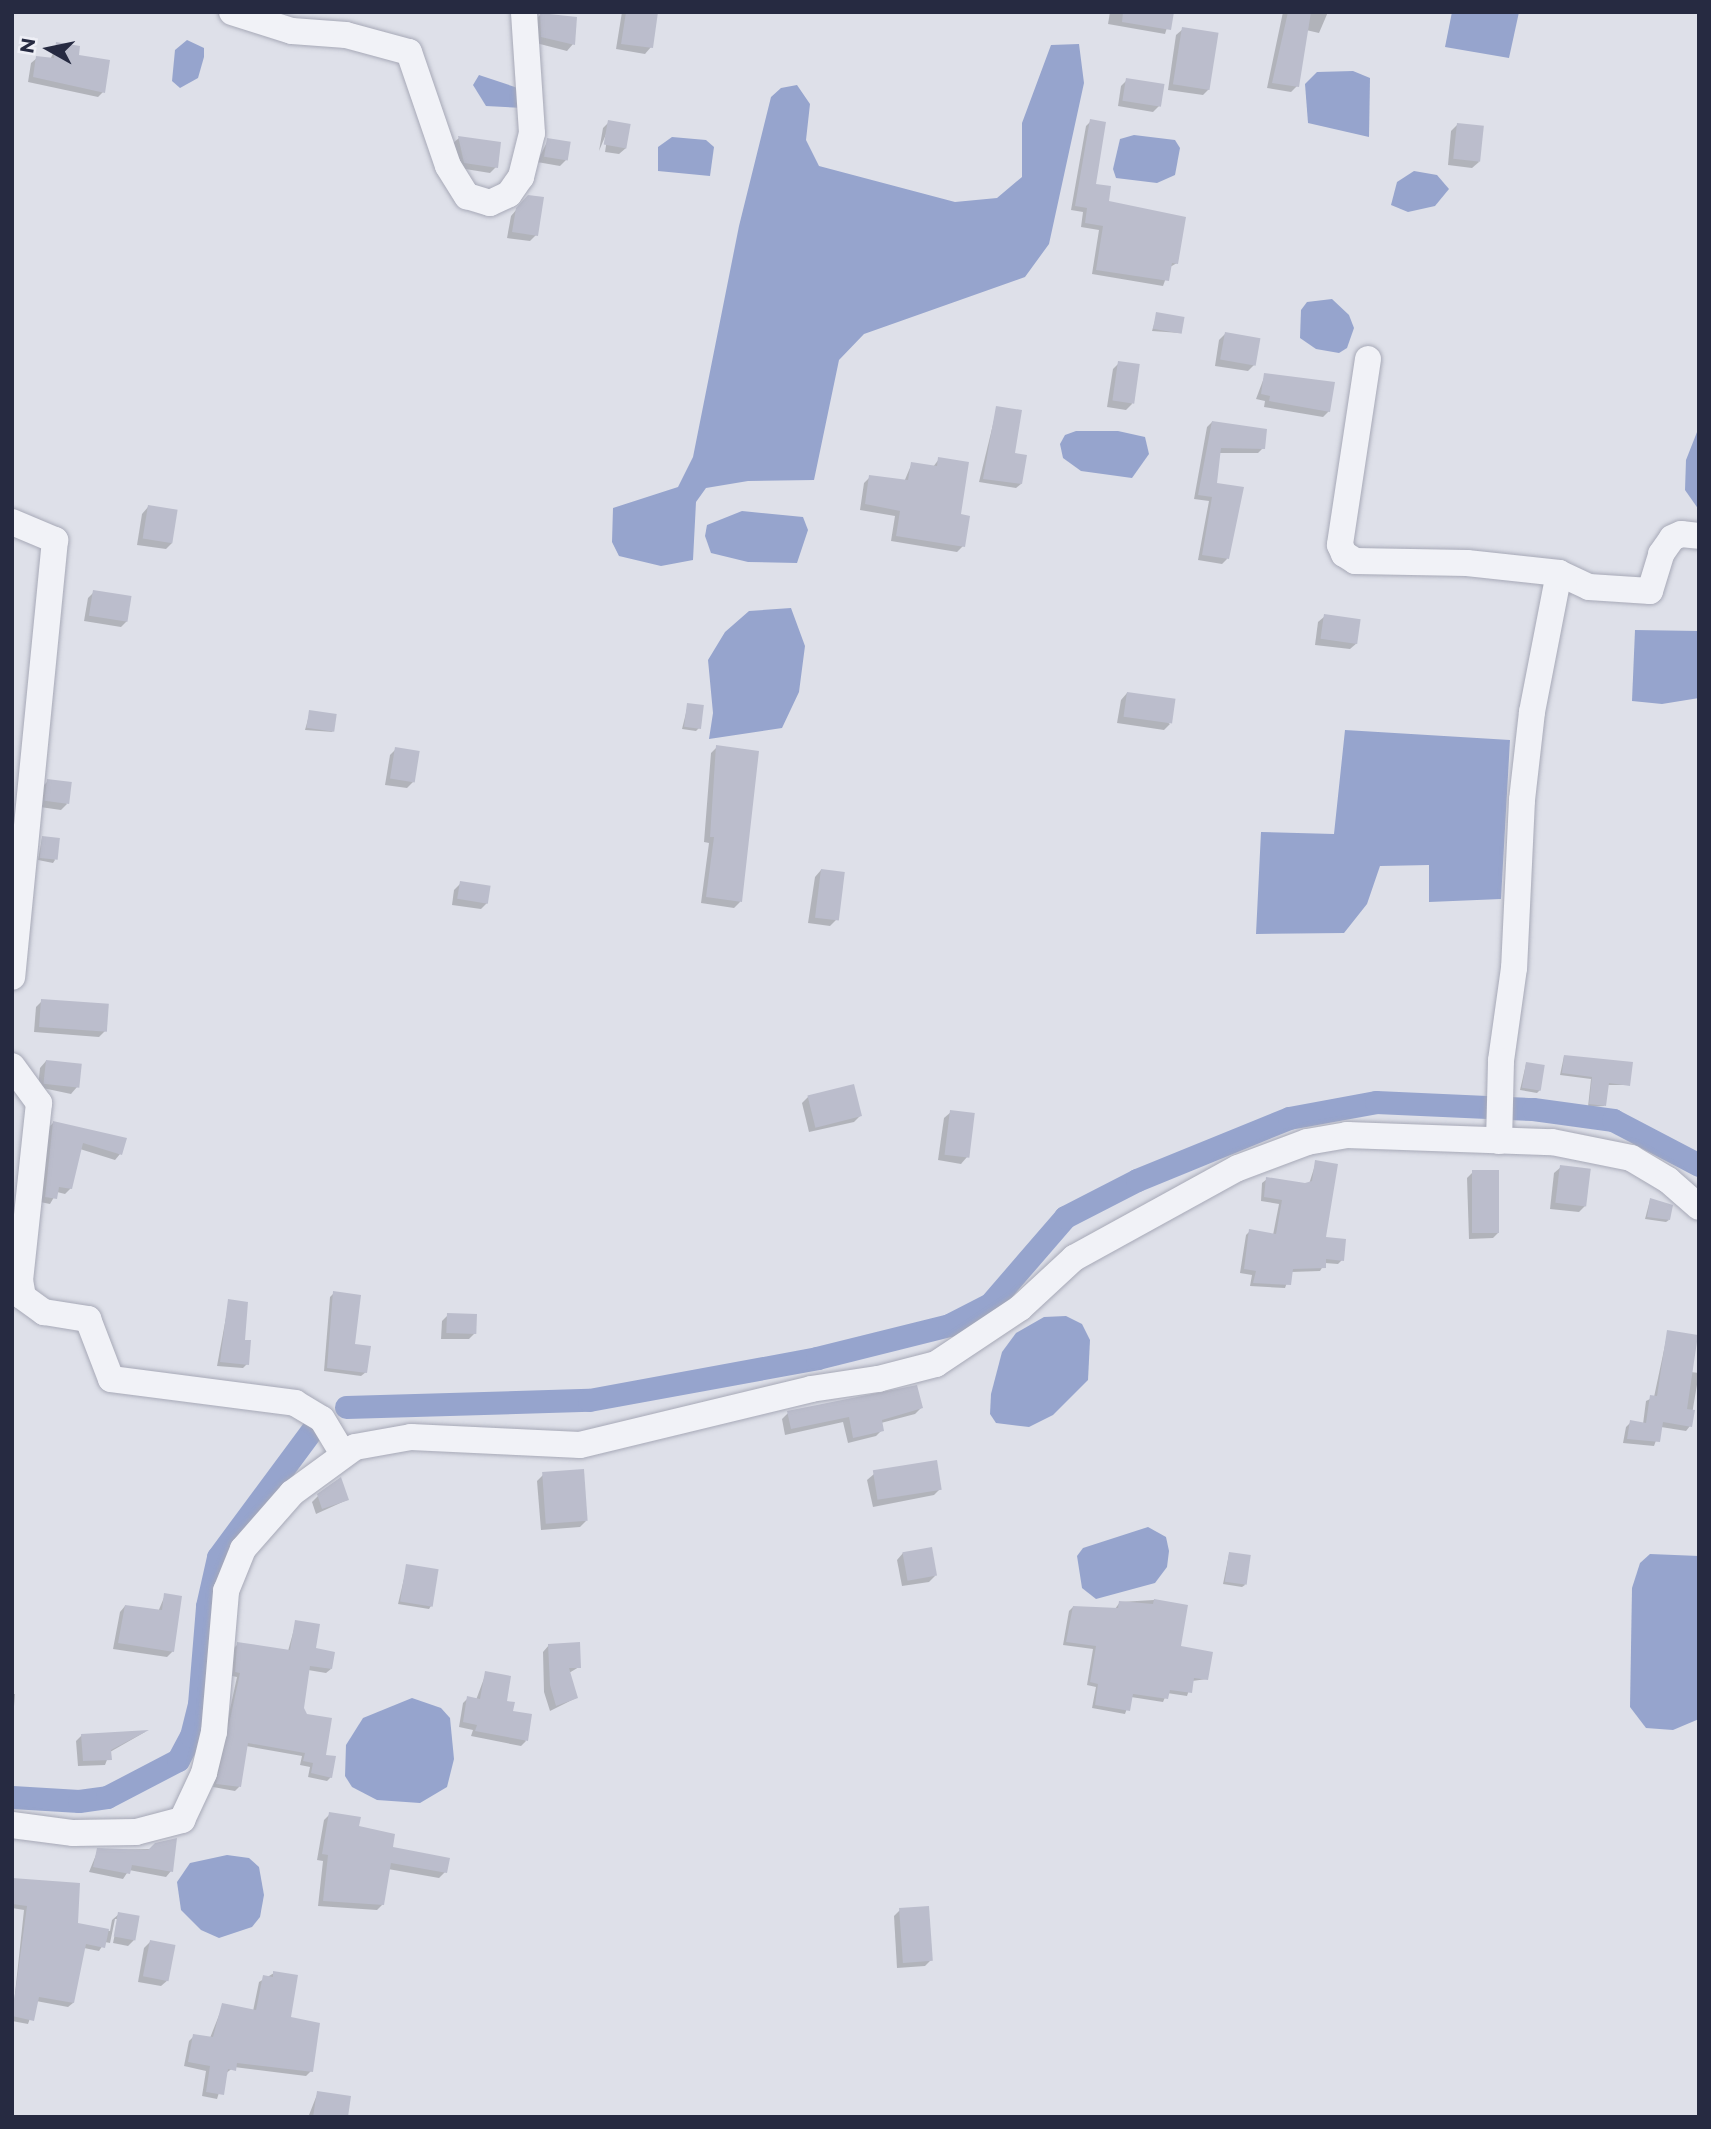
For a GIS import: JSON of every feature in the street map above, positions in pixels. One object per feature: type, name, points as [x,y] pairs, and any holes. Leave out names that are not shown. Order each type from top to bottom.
[{"type":"street","points":[[232,12],[292,32],[346,35],[409,52],[448,166],[467,196],[490,203],[509,194],[521,177],[532,133],[524,12]]},
{"type":"street","points":[[1368,359],[1340,545],[1343,554],[1355,561],[1467,564],[1559,573],[1589,587],[1650,591],[1661,554],[1672,538],[1681,534],[1699,536]]},
{"type":"street","points":[[12,522],[55,540],[12,977]]},
{"type":"street","points":[[1499,1141],[1501,1061],[1514,968],[1522,800],[1532,712],[1559,573]]},
{"type":"street","points":[[12,1066],[39,1103],[20,1280],[23,1297],[44,1312],[88,1319],[111,1378],[295,1403],[322,1419],[343,1454]]},
{"type":"street","points":[[12,1825],[73,1833],[135,1832],[182,1820],[204,1773],[215,1732],[226,1591],[243,1549],[292,1493],[355,1447],[411,1437],[580,1445],[811,1389],[878,1380],[936,1364],[1020,1308],[1074,1258],[1238,1168],[1294,1146],[1347,1135],[1552,1142],[1631,1158],[1668,1180],[1699,1207]]},
{"type":"water","points":[[1452,12],[1519,12],[1509,58],[1445,47]]},
{"type":"water","points":[[187,40],[204,48],[204,57],[198,78],[180,88],[172,81],[175,50]]},
{"type":"water","points":[[1079,44],[1084,83],[1049,244],[1025,277],[864,334],[839,360],[814,480],[748,481],[706,488],[696,502],[693,560],[661,566],[619,556],[612,542],[613,508],[678,487],[693,457],[739,226],[771,97],[781,88],[797,85],[810,104],[806,140],[819,166],[955,202],[997,198],[1022,177],[1022,123],[1051,45]]},
{"type":"water","points":[[1353,71],[1370,78],[1369,137],[1308,123],[1305,84],[1317,72]]},
{"type":"water","points":[[479,75],[521,89],[524,108],[486,106],[473,85]]},
{"type":"water","points":[[1134,135],[1175,140],[1180,148],[1175,175],[1157,183],[1116,178],[1113,169],[1120,139]]},
{"type":"water","points":[[672,137],[706,140],[714,147],[710,176],[658,171],[658,147]]},
{"type":"water","points":[[1414,171],[1437,175],[1449,189],[1435,206],[1408,212],[1391,205],[1397,182]]},
{"type":"water","points":[[1332,299],[1349,315],[1354,328],[1347,348],[1339,353],[1316,349],[1300,338],[1301,310],[1307,302]]},
{"type":"water","points":[[1699,427],[1699,510],[1685,490],[1686,460]]},
{"type":"water","points":[[1076,431],[1118,431],[1145,437],[1149,454],[1132,478],[1081,471],[1063,458],[1060,444],[1065,435]]},
{"type":"water","points":[[742,511],[803,517],[808,530],[797,563],[748,562],[711,553],[705,536],[707,525]]},
{"type":"water","points":[[791,608],[805,646],[799,692],[782,728],[709,739],[713,713],[708,660],[725,632],[749,611]]},
{"type":"water","points":[[1635,630],[1699,631],[1699,698],[1662,704],[1632,701]]},
{"type":"water","points":[[1345,730],[1510,740],[1501,899],[1429,902],[1429,865],[1380,866],[1367,904],[1344,933],[1256,934],[1261,832],[1334,834]]},
{"type":"water","points":[[1066,1316],[1082,1324],[1090,1340],[1088,1380],[1053,1415],[1029,1427],[996,1423],[990,1414],[991,1394],[1002,1352],[1016,1333],[1044,1317]]},
{"type":"water","points":[[1148,1527],[1166,1537],[1169,1551],[1167,1567],[1155,1583],[1096,1599],[1082,1588],[1077,1556],[1083,1548]]},
{"type":"water","points":[[1650,1554],[1699,1556],[1699,1719],[1673,1730],[1646,1728],[1630,1707],[1632,1588],[1640,1563]]},
{"type":"water","points":[[412,1698],[441,1708],[450,1718],[454,1759],[447,1787],[420,1803],[377,1800],[352,1787],[345,1776],[346,1745],[363,1718]]},
{"type":"water","points":[[227,1855],[249,1858],[259,1867],[264,1895],[260,1917],[252,1927],[219,1938],[201,1930],[181,1910],[177,1882],[190,1863]]},
{"type":"building","points":[[626,12],[658,12],[653,48],[621,44]]},
{"type":"building","points":[[1123,12],[1174,12],[1171,30],[1122,22]]},
{"type":"building","points":[[1288,12],[1311,12],[1299,87],[1272,83]]},
{"type":"building","points":[[540,13],[577,17],[575,45],[541,37]]},
{"type":"building","points":[[1182,27],[1219,33],[1209,90],[1173,84]]},
{"type":"building","points":[[56,42],[80,46],[79,55],[110,60],[105,93],[33,77],[36,56],[54,58]]},
{"type":"building","points":[[1126,78],[1165,84],[1161,107],[1122,101]]},
{"type":"building","points":[[1090,119],[1106,122],[1096,184],[1111,186],[1109,201],[1186,217],[1178,264],[1172,263],[1169,281],[1096,270],[1103,226],[1085,223],[1087,208],[1075,206]]},
{"type":"building","points":[[608,120],[631,124],[626,149],[604,145]]},
{"type":"building","points":[[1457,123],[1484,126],[1480,162],[1453,159]]},
{"type":"building","points":[[458,136],[501,142],[498,168],[464,163]]},
{"type":"building","points":[[547,138],[571,142],[568,161],[544,157]]},
{"type":"building","points":[[528,195],[544,197],[538,236],[512,232],[516,208]]},
{"type":"building","points":[[1156,312],[1185,317],[1182,334],[1153,329]]},
{"type":"building","points":[[1225,332],[1260,338],[1256,366],[1220,360]]},
{"type":"building","points":[[1118,361],[1140,364],[1134,404],[1112,401]]},
{"type":"building","points":[[1264,373],[1335,382],[1330,412],[1269,401],[1270,396],[1261,394]]},
{"type":"building","points":[[996,406],[1022,410],[1015,453],[1027,455],[1022,484],[983,479]]},
{"type":"building","points":[[1212,421],[1267,429],[1265,449],[1221,448],[1217,483],[1244,487],[1229,559],[1202,555],[1212,497],[1198,495]]},
{"type":"building","points":[[938,457],[969,462],[961,514],[970,516],[965,547],[896,536],[900,511],[865,504],[869,475],[908,480],[911,462],[937,466]]},
{"type":"building","points":[[148,505],[178,510],[172,543],[143,539]]},
{"type":"building","points":[[93,590],[132,596],[127,622],[89,616]]},
{"type":"building","points":[[1324,614],[1361,619],[1357,644],[1321,639]]},
{"type":"building","points":[[1127,692],[1176,699],[1172,724],[1124,717]]},
{"type":"building","points":[[687,703],[704,705],[701,729],[684,727]]},
{"type":"building","points":[[309,710],[337,714],[334,732],[306,728]]},
{"type":"building","points":[[716,745],[759,751],[742,902],[706,897],[714,837],[710,837]]},
{"type":"building","points":[[395,747],[420,751],[415,783],[390,779]]},
{"type":"building","points":[[47,779],[72,782],[69,804],[44,801]]},
{"type":"building","points":[[42,836],[60,838],[58,860],[40,858]]},
{"type":"building","points":[[821,869],[845,872],[839,921],[815,918]]},
{"type":"building","points":[[460,881],[491,886],[488,904],[457,899]]},
{"type":"building","points":[[41,999],[109,1004],[107,1032],[39,1027]]},
{"type":"building","points":[[1564,1055],[1633,1062],[1630,1086],[1609,1083],[1606,1106],[1589,1104],[1592,1077],[1562,1073]]},
{"type":"building","points":[[46,1060],[82,1064],[79,1088],[43,1084]]},
{"type":"building","points":[[1526,1062],[1545,1065],[1541,1091],[1522,1088]]},
{"type":"building","points":[[854,1084],[862,1116],[815,1128],[807,1096]]},
{"type":"building","points":[[950,1110],[975,1113],[969,1158],[945,1155]]},
{"type":"building","points":[[53,1121],[127,1138],[122,1155],[83,1143],[72,1189],[59,1187],[57,1199],[45,1197]]},
{"type":"building","points":[[1315,1160],[1338,1164],[1326,1237],[1346,1239],[1344,1261],[1326,1259],[1326,1268],[1293,1269],[1291,1285],[1253,1283],[1256,1271],[1244,1269],[1249,1229],[1276,1234],[1282,1200],[1264,1197],[1266,1177],[1305,1183],[1312,1181]]},
{"type":"building","points":[[1560,1165],[1591,1169],[1586,1206],[1555,1203]]},
{"type":"building","points":[[1472,1170],[1499,1170],[1499,1233],[1472,1233]]},
{"type":"building","points":[[1650,1198],[1673,1205],[1670,1220],[1647,1217]]},
{"type":"building","points":[[333,1291],[361,1295],[355,1344],[371,1346],[367,1373],[327,1368]]},
{"type":"building","points":[[228,1299],[248,1302],[245,1340],[251,1340],[249,1365],[220,1362]]},
{"type":"building","points":[[447,1313],[477,1314],[476,1334],[446,1333]]},
{"type":"building","points":[[1667,1330],[1698,1335],[1687,1409],[1695,1410],[1692,1427],[1663,1422],[1660,1442],[1627,1439],[1630,1420],[1646,1423],[1650,1395],[1657,1396]]},
{"type":"building","points":[[917,1385],[923,1408],[882,1420],[884,1431],[853,1438],[849,1417],[791,1429],[787,1411]]},
{"type":"building","points":[[937,1460],[942,1490],[877,1500],[873,1470]]},
{"type":"building","points":[[584,1469],[588,1521],[546,1524],[542,1472]]},
{"type":"building","points":[[341,1477],[349,1500],[322,1509],[317,1494]]},
{"type":"building","points":[[932,1547],[937,1576],[907,1581],[902,1552]]},
{"type":"building","points":[[1229,1552],[1251,1555],[1247,1585],[1225,1582]]},
{"type":"building","points":[[406,1564],[439,1569],[433,1607],[400,1602]]},
{"type":"building","points":[[164,1593],[182,1596],[174,1652],[118,1643],[125,1605],[162,1610]]},
{"type":"building","points":[[1154,1599],[1188,1605],[1181,1646],[1213,1652],[1208,1680],[1194,1678],[1192,1693],[1170,1690],[1168,1699],[1133,1694],[1130,1711],[1095,1705],[1098,1684],[1090,1682],[1096,1646],[1066,1642],[1073,1606],[1118,1608],[1119,1601],[1153,1604]]},
{"type":"building","points":[[295,1620],[320,1624],[316,1648],[335,1652],[332,1669],[310,1666],[304,1708],[307,1714],[332,1718],[326,1755],[336,1756],[332,1778],[311,1773],[313,1763],[303,1761],[305,1753],[248,1743],[241,1787],[216,1784],[240,1673],[235,1672],[237,1642],[290,1650]]},
{"type":"building","points":[[580,1642],[581,1668],[569,1668],[578,1698],[556,1706],[550,1685],[548,1644]]},
{"type":"building","points":[[485,1671],[511,1676],[507,1701],[515,1702],[513,1711],[532,1714],[528,1741],[475,1731],[477,1725],[463,1722],[467,1696],[480,1699]]},
{"type":"building","points":[[149,1730],[111,1750],[112,1760],[83,1761],[81,1734]]},
{"type":"building","points":[[329,1812],[361,1817],[359,1826],[395,1834],[393,1847],[450,1858],[447,1873],[391,1863],[384,1905],[323,1901],[328,1855],[322,1854]]},
{"type":"building","points":[[177,1838],[173,1872],[132,1865],[130,1874],[93,1867],[97,1848],[148,1850],[155,1843]]},
{"type":"building","points":[[12,1878],[80,1883],[78,1923],[109,1929],[105,1948],[86,1944],[74,2003],[39,1997],[34,2021],[12,2016],[27,1906],[12,1904]]},
{"type":"building","points":[[929,1906],[933,1961],[903,1963],[899,1908]]},
{"type":"building","points":[[118,1912],[140,1916],[135,1940],[114,1937]]},
{"type":"building","points":[[150,1940],[176,1945],[168,1981],[143,1976]]},
{"type":"building","points":[[273,1971],[298,1975],[291,2017],[320,2023],[313,2072],[237,2063],[236,2071],[228,2069],[224,2095],[206,2092],[210,2066],[188,2062],[193,2034],[213,2037],[222,2003],[256,2010],[263,1975],[273,1977]]},
{"type":"building","points":[[317,2091],[351,2096],[348,2117],[313,2117]]},
{"type":"waterway","points":[[346,1407],[589,1400],[817,1358],[949,1325],[990,1304],[1065,1217],[1137,1180],[1289,1118],[1376,1102],[1533,1109],[1613,1120],[1699,1165]]},
{"type":"waterway","points":[[12,1797],[79,1801],[107,1797],[178,1760],[191,1736],[199,1704],[207,1606],[218,1557],[312,1430]]}]
